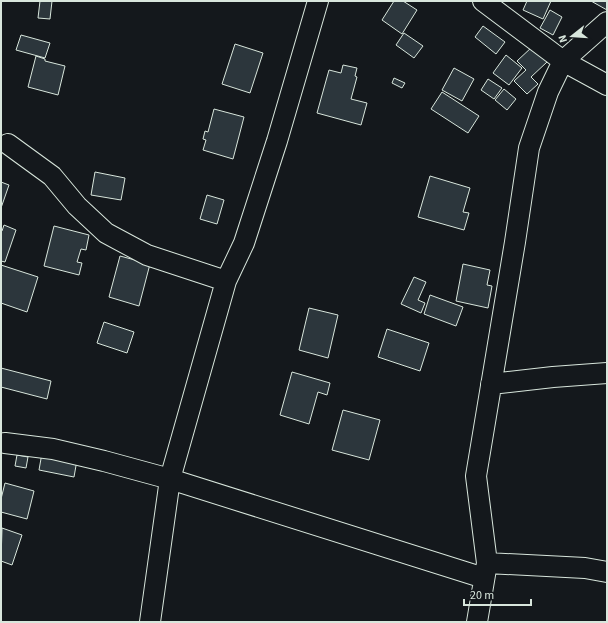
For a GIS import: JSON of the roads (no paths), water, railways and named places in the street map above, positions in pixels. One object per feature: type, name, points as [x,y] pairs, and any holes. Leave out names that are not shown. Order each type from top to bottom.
[{"type":"street","points":[[150,622],[170,479],[226,281],[244,243],[277,141],[318,1]]},
{"type":"street","points":[[483,1],[564,61],[607,85]]},
{"type":"street","points":[[477,622],[486,570],[476,476],[529,148],[548,92],[564,61],[607,22]]},
{"type":"street","points":[[8,144],[52,176],[77,206],[106,233],[147,255],[226,281]]},
{"type":"street","points":[[491,384],[607,373]]},
{"type":"street","points":[[5,444],[53,449],[104,461],[486,570],[585,568],[607,572]]}]
